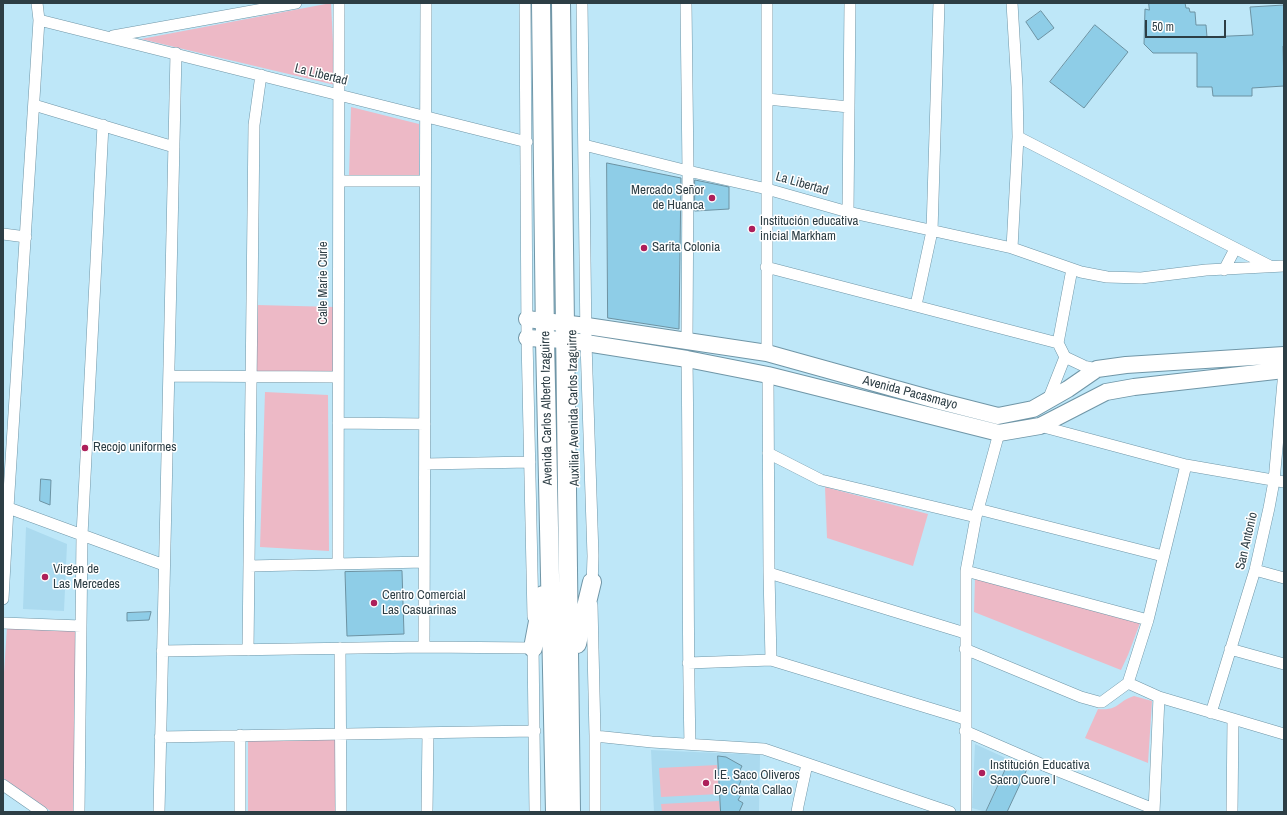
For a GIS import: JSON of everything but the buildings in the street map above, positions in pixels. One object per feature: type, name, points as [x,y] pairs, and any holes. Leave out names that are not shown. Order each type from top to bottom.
[{"type":"main road","name":"Avenida Carlos Alberto Izaguirre","points":[[562,3],[570,670],[563,808]]},
{"type":"main road","name":"Avenida Carlos Alberto Izaguirre","points":[[537,5],[550,559],[563,808]]},
{"type":"main road","name":"Avenida Pacasmayo","points":[[527,319],[545,321],[586,343],[688,359],[941,410],[998,416],[1033,408],[1068,390],[1097,369],[1126,365],[1284,354]]},
{"type":"main road","name":"Avenida Pacasmayo","points":[[527,338],[545,339],[587,326],[767,353],[941,410],[999,432],[1040,426],[1106,392],[1134,387],[1284,370]]},
{"type":"main road","points":[[1203,360],[1204,379]]},
{"type":"main road","points":[[533,648],[550,559]]},
{"type":"main road","points":[[570,670],[592,582]]},
{"type":"street","points":[[3,599],[5,507],[26,237],[39,20],[37,3]]},
{"type":"street","points":[[108,36],[296,3]]},
{"type":"street","name":"Calle Marie Curie","points":[[338,564],[339,3]]},
{"type":"street","points":[[424,647],[426,3]]},
{"type":"street","name":"Auxiliar Avenida Carlos Izaguirre","points":[[582,3],[586,343],[593,556],[592,582],[595,812]]},
{"type":"street","points":[[686,3],[688,171],[687,340]]},
{"type":"street","points":[[767,3],[767,353]]},
{"type":"street","points":[[848,212],[850,3]]},
{"type":"street","points":[[916,305],[932,231],[939,3]]},
{"type":"street","points":[[1012,3],[1017,87],[1018,136],[1012,248]]},
{"type":"street","points":[[535,812],[535,731],[527,338],[527,142],[537,5]]},
{"type":"street","name":"La Libertad","points":[[39,20],[108,36],[527,142]]},
{"type":"street","points":[[159,812],[176,53]]},
{"type":"street","points":[[248,650],[254,125],[261,75]]},
{"type":"street","points":[[767,99],[849,107]]},
{"type":"street","points":[[34,105],[174,147]]},
{"type":"street","points":[[79,812],[82,535],[104,125]]},
{"type":"street","points":[[1018,136],[1270,267]]},
{"type":"street","name":"La Libertad","points":[[584,145],[767,189],[848,212],[1012,248],[1081,272],[1107,276],[1141,278],[1284,266]]},
{"type":"street","points":[[339,181],[425,182]]},
{"type":"street","points":[[3,234],[26,237]]},
{"type":"street","points":[[1224,270],[1235,249]]},
{"type":"street","points":[[766,266],[1058,343]]},
{"type":"street","points":[[1072,269],[1058,343],[1065,357],[1084,366],[1097,369]]},
{"type":"street","points":[[1048,400],[1065,357]]},
{"type":"street","points":[[688,359],[688,664],[690,744]]},
{"type":"street","name":"San Antonio","points":[[1211,713],[1255,570],[1279,482],[1284,370]]},
{"type":"street","points":[[768,375],[771,660]]},
{"type":"street","points":[[169,376],[338,377]]},
{"type":"street","points":[[338,423],[425,424]]},
{"type":"street","points":[[1040,426],[1186,465],[1279,482]]},
{"type":"street","points":[[966,812],[966,571],[977,513],[999,432]]},
{"type":"street","points":[[768,453],[821,480],[977,513],[1163,556]]},
{"type":"street","points":[[424,464],[530,462]]},
{"type":"street","points":[[965,649],[1081,697],[1099,702],[1105,701],[1128,683],[1148,620],[1186,465]]},
{"type":"street","points":[[5,507],[164,565]]},
{"type":"street","points":[[249,566],[424,562]]},
{"type":"street","points":[[1255,570],[1284,578]]},
{"type":"street","points":[[966,571],[1148,620]]},
{"type":"street","points":[[769,573],[965,633]]},
{"type":"street","points":[[3,623],[81,626]]},
{"type":"street","points":[[162,651],[424,647],[533,648]]},
{"type":"street","points":[[340,648],[341,812]]},
{"type":"street","points":[[1230,648],[1284,664]]},
{"type":"street","points":[[688,664],[771,660],[965,719]]},
{"type":"street","points":[[1128,683],[1159,697],[1284,734]]},
{"type":"street","points":[[965,731],[1154,811],[1159,697]]},
{"type":"street","points":[[1232,812],[1233,719]]},
{"type":"street","points":[[160,737],[535,731]]},
{"type":"street","points":[[427,812],[428,733]]},
{"type":"street","points":[[240,735],[240,812]]},
{"type":"street","points":[[595,736],[652,742],[764,749],[950,812]]},
{"type":"street","points":[[798,812],[807,764]]},
{"type":"street","points":[[3,785],[42,812]]},
{"type":"shaded area","points":[[331,3],[335,85],[141,39]]},
{"type":"shaded area","points":[[351,107],[419,124],[419,180],[349,178]]},
{"type":"shaded area","points":[[257,305],[336,307],[336,372],[256,373]]},
{"type":"shaded area","points":[[265,392],[328,395],[329,551],[260,547]]},
{"type":"shaded area","points":[[825,487],[928,514],[913,566],[827,538]]},
{"type":"shaded area","name":"Virgen de Las Mercedes","points":[[26,527],[67,544],[64,611],[23,609]]},
{"type":"shaded area","points":[[975,578],[1140,623],[1121,670],[974,612]]},
{"type":"shaded area","points":[[7,627],[76,630],[74,812],[52,812],[3,778],[3,688]]},
{"type":"shaded area","points":[[1134,696],[1152,701],[1148,763],[1085,738],[1098,709],[1111,709],[1124,700]]},
{"type":"shaded area","points":[[336,738],[337,812],[248,812],[248,740]]},
{"type":"shaded area","points":[[975,744],[1010,760],[986,812],[972,808]]},
{"type":"shaded area","name":"I.E. Saco Oliveros De Canta Callao","points":[[651,750],[760,755],[759,812],[654,812]]},
{"type":"shaded area","points":[[717,765],[719,794],[661,797],[659,768]]},
{"type":"shaded area","points":[[719,801],[720,812],[662,812],[661,804]]},
{"type":"place","name":"Mercado Señor de Huanca","points":[[712,198]]},
{"type":"place","name":"Institución educativa inicial Markham","points":[[752,229]]},
{"type":"place","name":"Sarita Colonia","points":[[644,248]]},
{"type":"place","name":"Recojo uniformes","points":[[85,448]]},
{"type":"place","name":"Virgen de Las Mercedes","points":[[45,577]]},
{"type":"place","name":"Centro Comercial Las Casuarinas","points":[[374,603]]},
{"type":"place","name":"Institución Educativa Sacro Cuore I","points":[[982,773]]},
{"type":"place","name":"I.E. Saco Oliveros De Canta Callao","points":[[706,783]]}]
